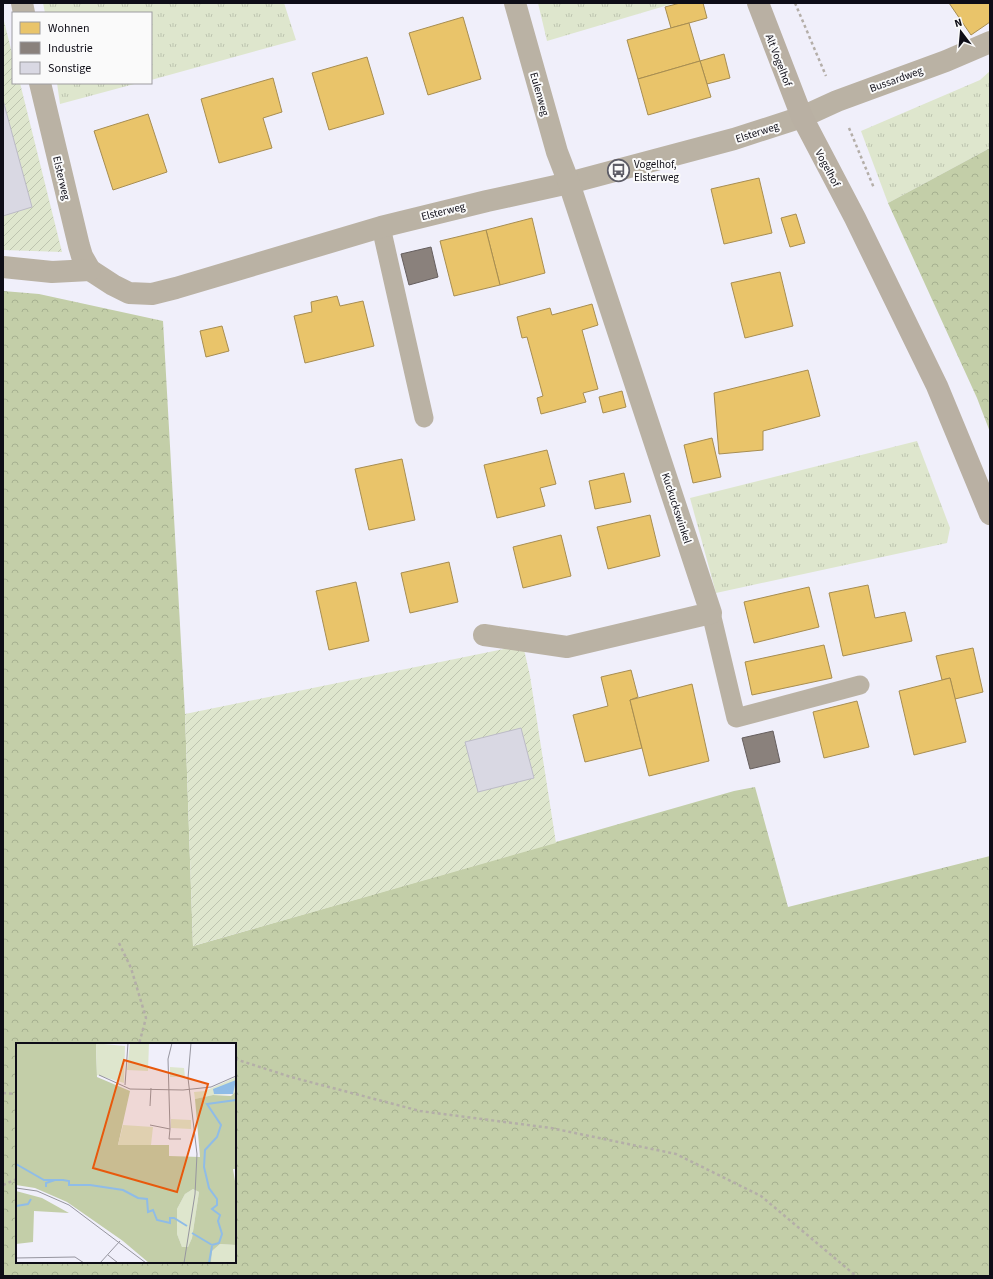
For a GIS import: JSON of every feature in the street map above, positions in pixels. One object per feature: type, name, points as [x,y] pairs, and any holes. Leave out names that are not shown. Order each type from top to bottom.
[{"type":"main road","name":"Alt Vogelhof","points":[[758,3],[802,117]]},
{"type":"main road","name":"Vogelhof","points":[[802,117],[855,218],[937,386],[990,514]]},
{"type":"street","name":"Eulenweg","points":[[515,3],[557,152],[569,183]]},
{"type":"street","name":"Bussardweg","points":[[802,117],[837,101],[946,61],[990,42]]},
{"type":"street","name":"Elsterweg","points":[[40,84],[82,256],[90,270],[113,285],[129,293],[152,294],[381,227],[486,200],[569,183],[734,139],[802,117]]},
{"type":"street","name":"Kuckuckswinkel","points":[[569,183],[712,613]]},
{"type":"street","points":[[3,267],[52,272],[90,270]]},
{"type":"street","points":[[484,634],[568,647],[712,613]]},
{"type":"lane","points":[[381,227],[424,418]]},
{"type":"lane","points":[[712,613],[736,718],[860,685]]},
{"type":"path","points":[[119,943],[132,968],[146,1018],[139,1043]]},
{"type":"path","points":[[236,1059],[291,1078],[420,1110],[552,1128],[676,1154],[761,1196],[856,1276]]},
{"type":"path","points":[[3,1093],[16,1094]]},
{"type":"path","points":[[3,1185],[16,1179]]},
{"type":"green space","points":[[43,3],[284,3],[296,40],[152,80],[152,12],[45,12]]},
{"type":"green space","points":[[538,3],[675,3],[547,41]]},
{"type":"green space","points":[[3,17],[12,53],[12,84],[20,84],[62,252],[3,250]]},
{"type":"green space","points":[[990,71],[990,148],[888,203],[861,131],[980,80]]},
{"type":"green space","points":[[57,84],[134,84],[60,104]]},
{"type":"green space","points":[[990,148],[990,432],[977,398],[888,203]]},
{"type":"green space","points":[[3,291],[39,294],[163,321],[185,714],[193,946],[734,791],[755,787],[788,907],[990,856],[990,1276],[3,1276]]},
{"type":"green space","points":[[917,441],[950,528],[947,543],[716,593],[690,498]]},
{"type":"green space","points":[[523,645],[530,676],[556,843],[193,946],[185,714]]},
{"type":"building: Wohnen","points":[[680,3],[703,3],[707,18],[671,28],[665,7]]},
{"type":"building: Wohnen","points":[[949,3],[990,3],[990,22],[971,35]]},
{"type":"building: Wohnen","points":[[463,17],[481,79],[428,95],[409,33]]},
{"type":"building: Wohnen","points":[[689,23],[700,61],[638,79],[627,40]]},
{"type":"building: Wohnen","points":[[724,54],[730,78],[707,84],[700,61]]},
{"type":"building: Wohnen","points":[[367,57],[384,114],[329,130],[312,73]]},
{"type":"building: Wohnen","points":[[700,61],[711,97],[648,115],[638,79]]},
{"type":"building: Wohnen","points":[[273,78],[282,112],[263,118],[272,148],[219,163],[201,99]]},
{"type":"building: Wohnen","points":[[148,114],[167,172],[113,190],[94,131]]},
{"type":"building: Wohnen","points":[[759,178],[772,233],[724,244],[711,189]]},
{"type":"building: Wohnen","points":[[796,214],[805,243],[790,247],[781,218]]},
{"type":"building: Wohnen","points":[[532,218],[545,273],[500,285],[486,230]]},
{"type":"building: Wohnen","points":[[486,230],[500,285],[454,296],[440,241]]},
{"type":"building: Wohnen","points":[[780,272],[793,326],[745,338],[731,283]]},
{"type":"building: Wohnen","points":[[337,296],[340,306],[363,301],[374,346],[305,363],[294,316],[312,312],[311,302]]},
{"type":"building: Wohnen","points":[[592,304],[598,325],[582,330],[598,389],[583,393],[586,402],[541,414],[537,398],[543,396],[527,337],[522,338],[517,317],[550,308],[552,315]]},
{"type":"building: Wohnen","points":[[222,326],[229,351],[206,357],[200,331]]},
{"type":"building: Wohnen","points":[[808,370],[820,416],[763,431],[763,450],[719,454],[714,393]]},
{"type":"building: Wohnen","points":[[622,391],[626,407],[603,413],[599,397]]},
{"type":"building: Wohnen","points":[[712,438],[721,477],[693,483],[684,445]]},
{"type":"building: Wohnen","points":[[547,450],[556,484],[540,488],[545,506],[497,518],[484,465]]},
{"type":"building: Wohnen","points":[[402,459],[415,520],[369,530],[355,469]]},
{"type":"building: Wohnen","points":[[624,473],[631,502],[595,509],[589,481]]},
{"type":"building: Wohnen","points":[[650,515],[660,556],[608,569],[597,527]]},
{"type":"building: Wohnen","points":[[561,535],[571,576],[523,588],[513,547]]},
{"type":"building: Wohnen","points":[[449,562],[458,602],[410,613],[401,573]]},
{"type":"building: Wohnen","points":[[356,582],[369,641],[329,650],[316,591]]},
{"type":"building: Wohnen","points":[[868,585],[875,618],[905,612],[912,641],[843,656],[829,593]]},
{"type":"building: Wohnen","points":[[809,587],[819,627],[754,643],[744,602]]},
{"type":"building: Wohnen","points":[[824,645],[832,678],[752,695],[745,662]]},
{"type":"building: Wohnen","points":[[973,648],[983,692],[955,699],[950,678],[942,680],[936,656]]},
{"type":"building: Wohnen","points":[[631,670],[638,697],[630,700],[642,748],[585,762],[573,715],[608,706],[601,677]]},
{"type":"building: Wohnen","points":[[950,678],[966,742],[914,755],[899,691]]},
{"type":"building: Wohnen","points":[[692,684],[709,761],[649,776],[630,700]]},
{"type":"building: Wohnen","points":[[857,701],[869,747],[824,758],[813,712]]},
{"type":"building: Industrie","points":[[431,247],[438,277],[409,285],[401,254]]},
{"type":"building: Industrie","points":[[773,731],[780,762],[750,769],[742,738]]},
{"type":"building: Sonstige","points":[[3,100],[32,207],[3,216]]},
{"type":"building: Sonstige","points":[[521,728],[534,778],[478,792],[465,742]]},
{"type":"place","name":"Vogelhof, Elsterweg","points":[[619,170]]}]
